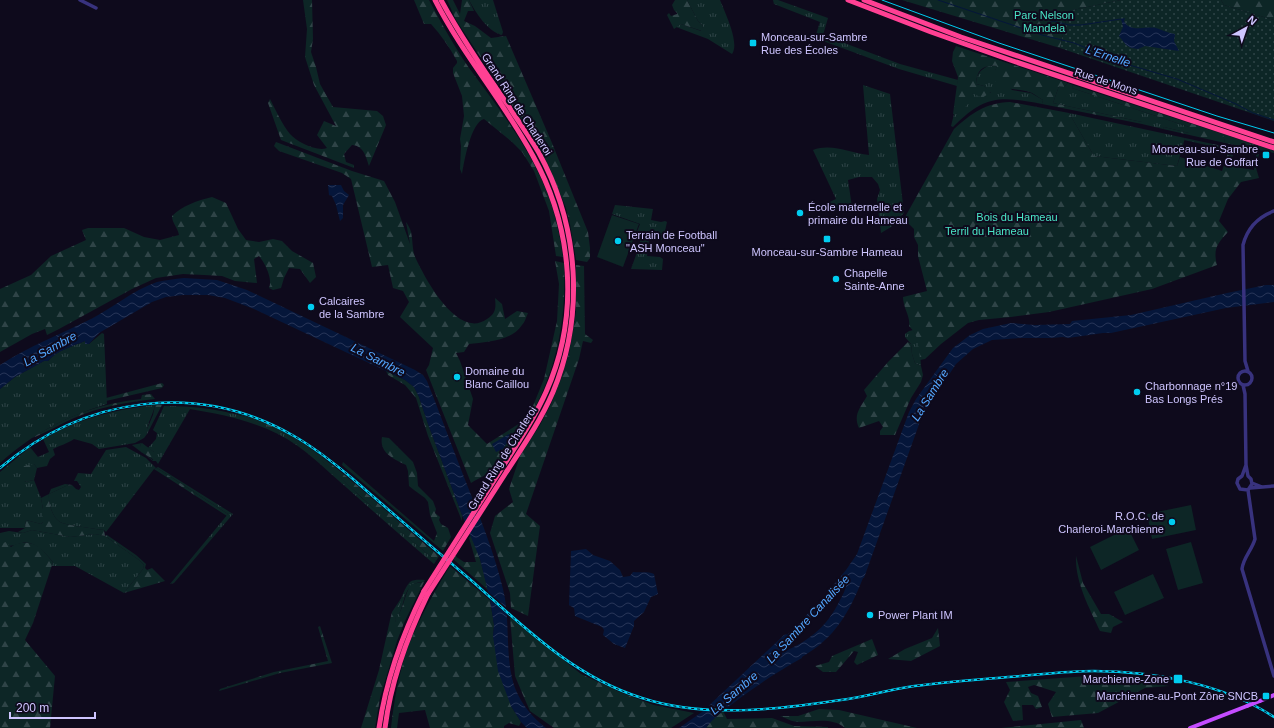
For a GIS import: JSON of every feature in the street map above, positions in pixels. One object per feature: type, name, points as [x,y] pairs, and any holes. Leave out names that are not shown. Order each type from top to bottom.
[{"type":"highway","name":"Grand Ring de Charleroi","points":[[435,0],[463,48],[533,156],[554,201],[561,226],[565,250],[568,276],[566,320],[555,369],[537,413],[505,469]]},
{"type":"highway","name":"Grand Ring de Charleroi","points":[[379,728],[383,705],[395,658],[412,615],[505,469],[542,415],[561,370],[568,346],[572,314],[574,276],[571,249],[559,198],[550,176],[538,153],[467,44],[441,0]]},
{"type":"highway","points":[[848,0],[932,29]]},
{"type":"highway","points":[[864,0],[932,29]]},
{"type":"highway","name":"Rue de Mons","points":[[932,29],[1274,142]]},
{"type":"highway","name":"Rue de Mons","points":[[932,29],[1013,61],[1274,148]]},
{"type":"highway","name":"Grand Ring de Charleroi","points":[[385,728],[393,684],[400,659],[426,592]]},
{"type":"main road","points":[[1190,728],[1274,696]]},
{"type":"street","points":[[80,0],[96,8]]},
{"type":"street","points":[[1245,394],[1252,378],[1245,360],[1243,249],[1246,236],[1251,227],[1258,220],[1274,211]]},
{"type":"street","points":[[1245,360],[1238,378],[1245,394],[1246,465],[1248,476],[1252,483],[1262,487]]},
{"type":"street","points":[[1242,371],[1248,371]]},
{"type":"street","points":[[1242,385],[1248,385]]},
{"type":"street","points":[[1246,465],[1242,476],[1238,479],[1237,485],[1243,490],[1274,486]]},
{"type":"street","points":[[1242,476],[1248,476]]},
{"type":"street","points":[[1252,483],[1249,489],[1255,539],[1242,569],[1274,676]]},
{"type":"green space","points":[[303,0],[312,0],[313,39],[311,52],[320,84],[333,107],[377,111],[383,116],[386,125],[369,166],[364,152],[356,146],[352,145],[344,154],[346,162],[354,165],[354,168],[281,140],[268,103],[270,99],[287,131],[307,146],[318,149],[327,148],[317,135],[324,121],[336,126],[314,85],[305,57],[307,29]]},
{"type":"green space","points":[[414,0],[429,0],[462,58],[508,122],[530,157],[542,180],[550,201],[557,223],[563,257],[556,256],[549,211],[534,171],[522,152],[484,119],[475,127],[466,152],[462,174],[460,169],[460,139],[464,116],[462,96],[453,73],[453,68],[457,61],[431,24],[424,24]]},
{"type":"green space","points":[[447,0],[453,0],[460,14],[462,0],[469,0],[474,11],[468,11],[464,21],[475,26],[491,38],[506,36],[588,232],[590,258],[587,262],[576,260],[566,208],[548,164],[531,134],[456,20]]},
{"type":"green space","points":[[469,0],[493,0],[503,32],[502,35],[487,26]]},
{"type":"green space","points":[[675,0],[687,0],[698,21],[703,26],[702,31],[681,24],[674,29],[667,15],[669,13],[671,16],[677,14],[672,5]]},
{"type":"green space","points":[[687,0],[720,0],[733,36],[734,49],[732,54],[708,39],[676,27],[681,24],[701,31],[703,26],[698,21]]},
{"type":"green space","points":[[773,0],[778,0],[828,18],[823,35],[900,64],[958,80],[957,86],[899,69],[815,38],[820,22],[774,4]]},
{"type":"green space","name":"Parc Nelson Mandela","points":[[902,0],[1121,0],[1068,11],[1060,48]]},
{"type":"green space","name":"Parc Nelson Mandela","points":[[1121,0],[1221,0],[1224,5],[1274,20],[1274,121],[1060,48],[1068,11]]},
{"type":"green space","points":[[1221,0],[1274,0],[1274,20],[1224,5]]},
{"type":"green space","points":[[956,46],[1068,83],[1064,87],[1059,86],[1053,103],[1142,122],[1142,124],[1042,104],[1043,100],[1032,93],[1006,88],[996,82],[992,77],[997,66],[984,67],[979,71],[977,79],[976,84],[984,86],[991,92],[982,98],[973,93],[967,105],[956,114],[953,114],[958,77],[952,61],[953,52]]},
{"type":"green space","points":[[988,66],[997,66],[995,71],[1012,90],[1031,93],[1043,100],[1042,104],[1003,99],[993,100],[974,109],[953,127],[951,126],[954,114],[956,114],[973,93],[991,93],[984,86],[976,84],[979,73]]},
{"type":"green space","points":[[1068,83],[1073,85],[1072,88],[1189,127],[1189,133],[1164,127],[1163,129],[1142,124],[1142,122],[1053,103],[1059,86],[1064,87]]},
{"type":"green space","points":[[863,85],[890,94],[904,213],[891,227],[881,233],[877,199],[880,190],[878,184],[872,177],[859,177],[848,180],[852,207],[819,211],[817,208],[836,199],[813,150],[820,148],[834,148],[869,155]]},
{"type":"green space","points":[[1073,85],[1223,134],[1225,143],[1163,129],[1164,127],[1189,133],[1189,127],[1072,88]]},
{"type":"green space","name":"Bois du Hameau","points":[[1010,102],[1069,113],[1094,156],[1177,166],[1180,157],[1222,171],[1229,150],[1184,140],[1185,138],[1259,154],[1256,168],[1259,178],[1241,182],[1228,199],[1219,221],[1228,232],[1217,247],[1215,255],[1217,265],[1152,289],[1049,312],[979,320],[968,323],[941,344],[925,359],[920,360],[918,342],[915,334],[909,326],[909,319],[903,297],[927,291],[918,256],[918,245],[914,237],[914,229],[904,219],[954,129],[979,110],[993,104]],"holes":[[[1236,151],[1256,155],[1254,170],[1235,167],[1232,157]]]},
{"type":"green space","points":[[1069,113],[1185,138],[1177,166],[1094,156]]},
{"type":"green space","points":[[1223,134],[1274,151],[1274,153],[1225,143]]},
{"type":"green space","points":[[276,142],[352,171],[384,181],[395,202],[410,244],[406,222],[410,229],[416,259],[435,293],[454,315],[465,321],[476,323],[487,319],[495,310],[495,298],[502,304],[505,319],[517,311],[528,313],[525,321],[518,330],[505,338],[469,344],[464,352],[456,353],[473,399],[468,425],[487,444],[528,418],[544,379],[557,321],[559,284],[555,261],[564,263],[563,309],[556,352],[550,373],[532,414],[508,455],[500,466],[490,473],[471,483],[426,370],[429,365],[433,348],[400,317],[409,302],[403,291],[393,288],[388,265],[372,267],[351,179],[342,173],[279,151],[274,146]]},
{"type":"green space","points":[[212,197],[226,203],[238,229],[246,240],[259,242],[273,239],[282,241],[292,251],[313,263],[316,277],[310,283],[300,269],[289,268],[281,288],[273,290],[269,288],[269,276],[264,263],[259,256],[254,259],[257,283],[235,281],[222,276],[204,275],[183,274],[156,278],[132,289],[47,335],[45,329],[32,334],[0,352],[0,289],[31,275],[51,256],[86,240],[82,230],[88,228],[124,228],[144,237],[160,240],[179,235],[172,216],[186,206]]},
{"type":"green space","points":[[615,205],[653,209],[651,220],[667,222],[663,240],[649,239],[647,256],[660,257],[663,259],[662,270],[631,269],[640,244],[640,235],[636,234],[640,224],[612,214]]},
{"type":"green space","name":"Terrain de Football \"ASH Monceau\"","points":[[612,215],[639,224],[623,267],[597,257]]},
{"type":"green space","points":[[576,265],[584,266],[585,334],[593,340],[591,343],[583,341],[579,359],[526,514],[540,526],[528,616],[511,608],[510,593],[490,533],[495,516],[513,502],[509,489],[520,456],[540,425],[551,404],[561,379],[569,353],[576,312]]},
{"type":"green space","points":[[913,330],[919,341],[921,366],[915,363],[911,344],[905,337],[905,334]]},
{"type":"green space","points":[[102,333],[104,334],[107,404],[63,421],[37,435],[24,443],[0,463],[0,389],[15,377],[44,361],[48,361],[51,357],[60,352],[85,341],[89,344]]},
{"type":"green space","points":[[908,342],[911,344],[915,363],[921,366],[923,375],[895,435],[880,435],[880,431],[883,427],[879,421],[859,428],[857,423],[857,415],[867,396],[864,390],[888,362]]},
{"type":"green space","points":[[386,371],[405,380],[414,387],[462,515],[462,521],[428,436],[416,398],[405,385],[388,375]]},
{"type":"green space","points":[[162,383],[164,385],[162,388],[106,401],[106,398]]},
{"type":"green space","points":[[151,394],[155,399],[124,403],[93,411],[74,418],[32,438],[58,423],[84,412],[98,407],[141,399],[142,395]]},
{"type":"green space","points":[[155,405],[147,434],[144,438],[135,443],[99,449],[92,444],[74,439],[53,449],[55,455],[50,459],[47,466],[37,468],[34,464],[24,482],[34,480],[41,498],[43,522],[41,524],[26,520],[25,528],[0,528],[0,472],[30,447],[38,457],[49,452],[43,439],[56,432],[111,412]]},
{"type":"green space","points":[[155,405],[162,405],[147,434],[147,429],[153,415]]},
{"type":"green space","points":[[164,406],[181,406],[214,410],[247,417],[292,438],[311,452],[436,561],[434,564],[297,445],[278,434],[257,425],[224,415],[190,409],[158,464],[156,461],[153,461],[142,453],[153,460],[154,452],[148,448],[156,439],[157,433],[153,430]]},
{"type":"green space","points":[[235,413],[271,426],[287,434],[317,453],[439,556],[436,561],[381,515],[324,463],[292,438],[271,427]]},
{"type":"green space","points":[[382,437],[389,438],[413,462],[417,473],[418,486],[433,501],[436,509],[435,513],[440,517],[439,520],[441,524],[448,528],[451,537],[443,551],[342,465],[343,462],[434,541],[437,533],[430,515],[428,502],[409,486],[406,465],[388,455],[383,447]]},
{"type":"green space","points":[[142,443],[140,445],[141,452],[132,445]]},
{"type":"green space","points":[[142,443],[154,452],[158,458],[156,461],[141,452],[140,445]]},
{"type":"green space","points":[[126,447],[146,458],[156,468],[158,467],[233,514],[174,583],[170,584],[228,514],[157,468],[154,469],[106,532],[104,530],[74,526],[60,522],[57,520],[51,509],[49,494],[66,486],[72,485],[79,490],[81,487],[77,481],[74,481],[78,473],[91,474],[106,450]]},
{"type":"green space","points":[[34,464],[37,468],[34,480],[24,482],[19,467]]},
{"type":"green space","points":[[157,468],[228,514],[227,516],[154,469]]},
{"type":"green space","points":[[65,484],[72,485],[66,486],[49,494],[51,489]]},
{"type":"green space","points":[[49,494],[51,509],[57,520],[74,526],[104,530],[105,536],[95,534],[70,537],[32,530],[23,533],[18,532],[25,528],[26,520],[41,524],[43,522],[41,498]]},
{"type":"green space","name":"R.O.C. de Charleroi-Marchienne","points":[[1191,505],[1196,530],[1152,539],[1147,514]]},
{"type":"green space","name":"R.O.C. de Charleroi-Marchienne","points":[[1128,528],[1139,550],[1101,570],[1090,547]]},
{"type":"green space","points":[[32,530],[70,537],[95,534],[105,536],[139,560],[144,565],[143,569],[124,593],[75,566],[52,566],[53,562],[47,555],[31,543],[22,543],[9,546],[0,544],[0,533],[9,531],[23,533]]},
{"type":"green space","points":[[107,535],[136,555],[146,564],[145,568],[147,570],[152,568],[165,581],[124,593],[143,569],[144,565],[105,536]]},
{"type":"green space","points":[[471,535],[480,559],[488,590],[453,559],[455,556],[464,562],[476,562],[469,538]]},
{"type":"green space","points":[[6,542],[11,547],[22,543],[36,545],[53,562],[33,623],[25,640],[55,676],[50,728],[0,728],[0,544]]},
{"type":"green space","name":"R.O.C. de Charleroi-Marchienne","points":[[1191,542],[1203,583],[1178,590],[1166,549]]},
{"type":"green space","points":[[1076,556],[1083,583],[1101,614],[1109,614],[1123,622],[1113,627],[1111,633],[1100,631],[1091,613],[1080,585],[1076,566]]},
{"type":"green space","points":[[450,566],[490,600],[494,625],[493,636],[511,706],[521,722],[519,726],[509,723],[504,726],[504,728],[430,728],[425,710],[399,713],[397,728],[391,728],[397,687],[408,647],[427,606]]},
{"type":"green space","points":[[1153,574],[1164,598],[1125,615],[1114,592]]},
{"type":"green space","points":[[413,580],[425,580],[424,582],[412,585],[406,593],[399,614],[402,618],[396,623],[395,620],[399,605],[407,585]]},
{"type":"green space","points":[[424,582],[397,641],[380,698],[375,728],[361,728],[379,670],[392,612],[402,597],[395,620],[396,622],[401,618],[399,614],[411,584]]},
{"type":"green space","points":[[510,617],[581,674],[622,693],[654,705],[694,713],[671,728],[554,728],[530,711],[515,676]]},
{"type":"green space","points":[[320,626],[332,663],[280,673],[219,691],[220,689],[274,672],[328,661],[318,627]]},
{"type":"green space","points":[[938,628],[940,646],[911,661],[888,659],[905,649],[932,638]]},
{"type":"green space","points":[[872,639],[878,655],[857,665],[854,662],[858,652],[854,651],[836,672],[823,672],[815,666],[829,662],[832,656]]},
{"type":"green space","points":[[1102,675],[1169,686],[1145,688],[1098,713],[1052,717],[1048,704],[1056,692],[1034,685],[1028,687],[1031,693],[1038,696],[1042,707],[1036,709],[1033,705],[1022,705],[1023,720],[1013,721],[1004,702],[1010,690],[1006,682]]},
{"type":"green space","points":[[819,709],[839,710],[917,728],[845,728],[829,721],[796,722],[780,716],[798,716]]},
{"type":"green space","points":[[723,711],[727,719],[772,718],[794,726],[828,728],[706,728],[711,721]]},
{"type":"green space","points":[[1081,720],[1084,728],[1001,728]]},
{"type":"water","points":[[1125,18],[1124,21],[1130,27],[1156,28],[1175,34],[1174,41],[1179,51],[1145,46],[1138,49],[1131,48],[1126,45],[1119,36],[1123,27],[1121,19]]},
{"type":"water","points":[[328,185],[341,185],[344,191],[349,195],[343,205],[343,218],[340,221],[336,205],[332,196],[329,195]]},
{"type":"water","name":"La Sambre","points":[[184,278],[217,280],[247,290],[423,375],[427,381],[479,515],[499,574],[507,613],[508,651],[515,688],[528,710],[536,720],[546,728],[527,728],[521,722],[511,706],[498,671],[490,600],[480,559],[462,515],[419,397],[414,387],[405,380],[254,309],[225,298],[208,295],[183,295],[166,297],[152,302],[99,333],[89,344],[85,344],[85,341],[60,352],[51,357],[48,361],[44,361],[15,377],[0,389],[0,365],[11,358],[101,314],[148,285],[160,281]]},
{"type":"water","name":"La Sambre","points":[[1266,285],[1274,285],[1274,302],[1226,308],[1111,333],[1068,338],[1020,338],[992,340],[973,349],[956,364],[922,416],[864,578],[840,624],[814,650],[748,692],[718,715],[706,728],[679,728],[702,712],[784,635],[788,634],[832,589],[831,588],[846,570],[857,554],[909,412],[916,399],[953,348],[970,335],[983,329],[1011,323],[1035,325],[1070,324],[1072,321],[1131,315]],"holes":[[[846,583],[843,594],[822,627],[798,645],[778,654],[791,638]]]},
{"type":"water","points":[[509,434],[511,436],[503,449],[496,452],[492,444]]},
{"type":"water","points":[[586,549],[593,555],[610,561],[620,570],[623,577],[630,576],[633,572],[646,572],[654,574],[658,594],[651,597],[644,612],[634,621],[634,626],[625,648],[614,644],[603,635],[604,630],[602,627],[575,616],[574,608],[569,605],[571,551]]},
{"type":"pier","points":[[488,592],[508,609],[509,615],[488,598]]},
{"type":"pier","points":[[706,706],[732,707],[726,711],[701,711]]},
{"type":"waterway","name":"L'Ernelle","points":[[938,0],[1042,35],[1074,43],[1126,64],[1177,79],[1236,104],[1253,113],[1274,120]]},
{"type":"waterway","points":[[1042,34],[1048,24],[1053,21],[1069,25],[1081,25],[1121,19]]},
{"type":"tram line","points":[[882,0],[999,43],[1217,116],[1274,133]]},
{"type":"railway","points":[[0,468],[33,444],[68,425],[104,412],[142,404],[180,403],[219,407],[257,418],[294,436],[332,462],[531,633],[572,664],[617,689],[642,698],[667,704],[718,710],[771,709],[848,699],[900,688],[933,684],[1062,672],[1094,671],[1164,677],[1211,688],[1233,696],[1274,717]]},
{"type":"place","name":"Monceau-sur-Sambre Rue des Écoles","points":[[753,43]]},
{"type":"place","name":"Monceau-sur-Sambre Rue de Goffart","points":[[1266,155]]},
{"type":"place","name":"École maternelle et primaire du Hameau","points":[[800,213]]},
{"type":"place","name":"Monceau-sur-Sambre Hameau","points":[[827,239]]},
{"type":"place","name":"Terrain de Football \"ASH Monceau\"","points":[[618,241]]},
{"type":"place","name":"Chapelle Sainte-Anne","points":[[836,279]]},
{"type":"place","name":"Calcaires de la Sambre","points":[[311,307]]},
{"type":"place","name":"Domaine du Blanc Caillou","points":[[457,377]]},
{"type":"place","name":"Charbonnage n°19 Bas Longs Prés","points":[[1137,392]]},
{"type":"place","name":"R.O.C. de Charleroi-Marchienne","points":[[1172,522]]},
{"type":"place","name":"Power Plant IM","points":[[870,615]]},
{"type":"place","name":"Marchienne-Zone","points":[[1178,679]]},
{"type":"place","name":"Marchienne-au-Pont Zône SNCB","points":[[1266,696]]},
{"type":"park label","name":"Terril du Hameau","points":[[987,231]]},
{"type":"water label","name":"La Sambre Canalisée","points":[[808,619]]}]
